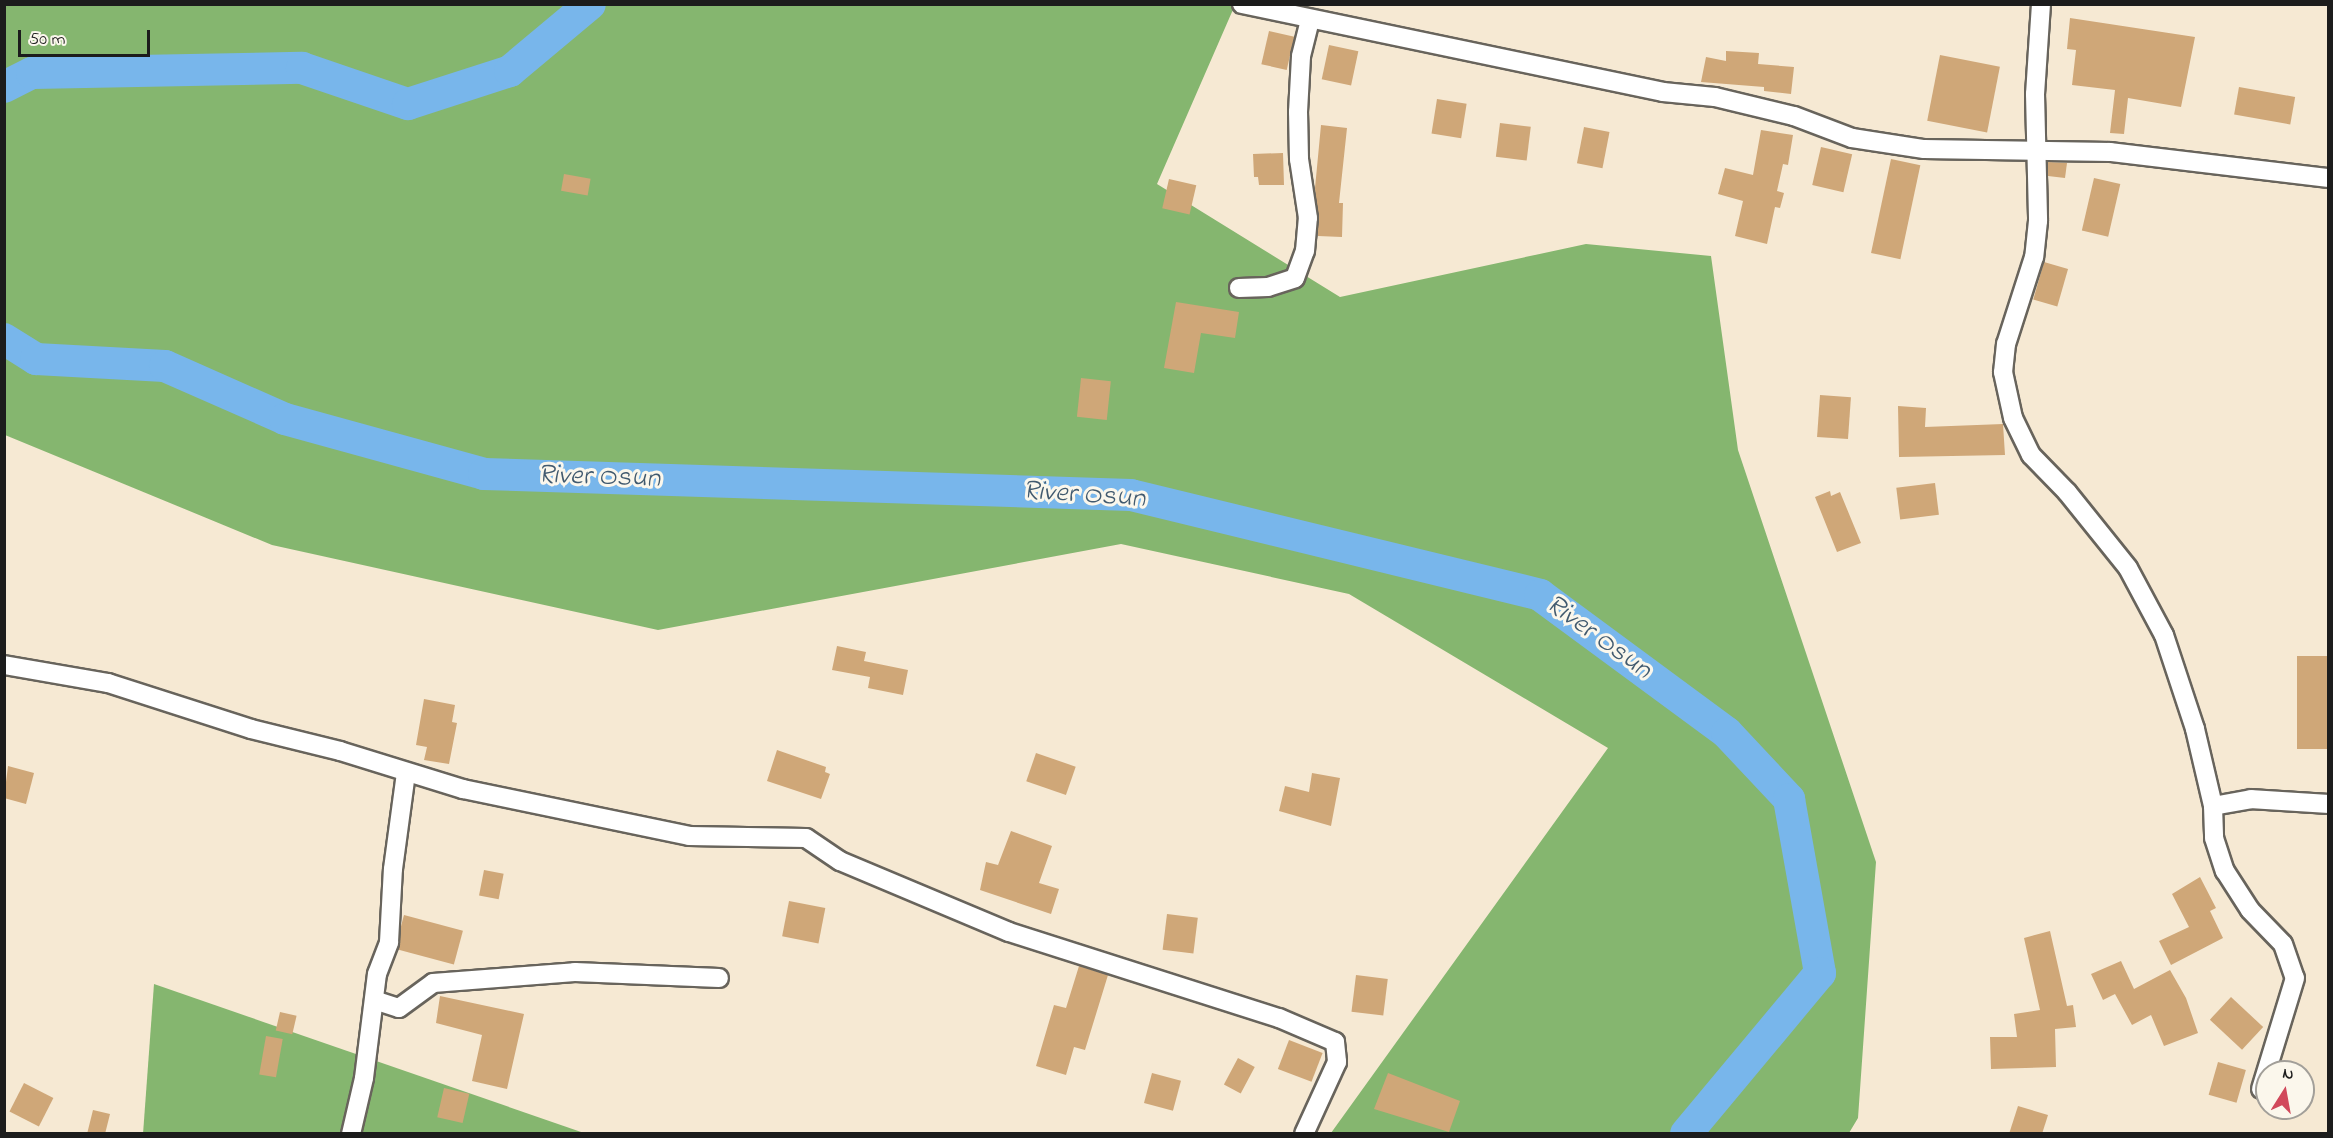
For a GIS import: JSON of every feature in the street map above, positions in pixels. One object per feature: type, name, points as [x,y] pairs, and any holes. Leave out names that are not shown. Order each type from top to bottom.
[{"type":"street","points":[[1242,4],[1310,21],[1663,92],[1715,97],[1794,116],[1852,138],[1924,149],[2039,149],[2110,152],[2328,178]]},
{"type":"street","points":[[2041,4],[2035,94],[2039,149],[2034,257],[2006,344],[2003,372],[2013,418],[2031,455],[2067,492],[2128,568],[2164,635],[2195,729],[2212,806],[2214,838],[2225,871],[2250,909],[2283,944],[2295,978],[2270,1060]]},
{"type":"street","points":[[1239,288],[1268,287],[1295,278],[1305,251],[1308,218],[1299,159],[1298,112],[1301,56],[1310,21]]},
{"type":"street","points":[[4,665],[108,683],[406,773],[689,836],[806,838],[840,861],[1009,932],[1288,1022],[1335,1041],[1337,1062],[1304,1134]]},
{"type":"street","points":[[351,1134],[364,1078],[377,974],[389,942],[393,869],[406,773]]},
{"type":"street","points":[[2212,806],[2251,799],[2328,804]]},
{"type":"street","points":[[374,1000],[399,1008],[433,983],[575,972],[719,978]]},
{"type":"green space","points":[[4,5],[1235,5],[1157,184],[1340,297],[1586,244],[1711,256],[1738,450],[1876,862],[1858,1118],[1849,1133],[1331,1133],[1608,748],[1349,594],[1121,544],[658,630],[272,545],[5,435]]},
{"type":"green space","points":[[154,984],[584,1133],[143,1134]]},
{"type":"building","points":[[2070,18],[2195,37],[2181,107],[2128,98],[2124,134],[2110,133],[2115,90],[2072,85],[2076,50],[2067,49]]},
{"type":"building","points":[[1269,31],[1294,37],[1287,70],[1261,64]]},
{"type":"building","points":[[1329,45],[1358,51],[1351,85],[1322,79]]},
{"type":"building","points":[[1726,51],[1759,53],[1758,64],[1794,67],[1791,94],[1764,91],[1764,87],[1701,82],[1706,57],[1726,61]]},
{"type":"building","points":[[1940,55],[2000,67],[1987,132],[1927,121]]},
{"type":"building","points":[[2239,87],[2295,97],[2290,124],[2234,115]]},
{"type":"building","points":[[1437,99],[1467,104],[1461,138],[1432,134]]},
{"type":"building","points":[[1500,123],[1531,127],[1527,161],[1496,157]]},
{"type":"building","points":[[1321,125],[1347,128],[1339,203],[1343,203],[1342,237],[1318,236],[1315,188]]},
{"type":"building","points":[[1584,127],[1610,132],[1602,168],[1577,163]]},
{"type":"building","points":[[1761,130],[1793,135],[1788,165],[1783,164],[1777,191],[1784,193],[1780,208],[1775,207],[1767,244],[1735,236],[1743,201],[1718,194],[1725,168],[1753,175]]},
{"type":"building","points":[[1821,147],[1852,154],[1843,192],[1812,185]]},
{"type":"building","points":[[1283,153],[1284,185],[1259,185],[1258,177],[1254,177],[1253,154]]},
{"type":"building","points":[[1891,159],[1920,165],[1900,259],[1871,253]]},
{"type":"building","points":[[2048,162],[2067,163],[2065,178],[2048,176]]},
{"type":"building","points":[[564,174],[591,179],[588,195],[561,191]]},
{"type":"building","points":[[2094,178],[2120,184],[2108,237],[2082,231]]},
{"type":"building","points":[[1169,179],[1196,185],[1190,215],[1162,208]]},
{"type":"building","points":[[2044,262],[2068,269],[2057,306],[2033,299]]},
{"type":"building","points":[[1176,302],[1239,312],[1235,338],[1201,333],[1194,373],[1164,368]]},
{"type":"building","points":[[1081,378],[1111,381],[1107,420],[1077,417]]},
{"type":"building","points":[[1820,395],[1851,397],[1848,439],[1817,437]]},
{"type":"building","points":[[1898,406],[1926,408],[1925,427],[2003,424],[2005,455],[1899,457]]},
{"type":"building","points":[[1935,483],[1939,515],[1900,520],[1896,488]]},
{"type":"building","points":[[1830,491],[1831,496],[1840,492],[1861,543],[1837,552],[1815,497]]},
{"type":"building","points":[[837,646],[866,652],[864,661],[908,670],[903,695],[868,688],[870,677],[832,670]]},
{"type":"building","points":[[2297,656],[2328,656],[2328,749],[2297,749]]},
{"type":"building","points":[[424,699],[455,705],[452,722],[457,723],[449,764],[424,760],[427,747],[416,745]]},
{"type":"building","points":[[777,750],[826,767],[825,772],[830,774],[821,799],[767,781]]},
{"type":"building","points":[[1036,753],[1076,767],[1066,795],[1026,781]]},
{"type":"building","points":[[8,766],[34,773],[26,804],[4,798]]},
{"type":"building","points":[[1312,773],[1340,778],[1331,826],[1279,811],[1285,786],[1309,792]]},
{"type":"building","points":[[1011,831],[1052,846],[1039,883],[1059,889],[1051,914],[980,890],[986,862],[998,865]]},
{"type":"building","points":[[484,870],[504,874],[499,899],[479,896]]},
{"type":"building","points":[[2200,877],[2216,908],[2210,911],[2223,938],[2171,965],[2159,941],[2189,927],[2172,894]]},
{"type":"building","points":[[789,901],[825,908],[818,943],[782,936]]},
{"type":"building","points":[[1167,914],[1198,918],[1193,954],[1163,950]]},
{"type":"building","points":[[404,915],[463,931],[454,965],[395,949]]},
{"type":"building","points":[[2050,931],[2067,1006],[2073,1005],[2076,1027],[2055,1029],[2056,1067],[1991,1069],[1990,1037],[2017,1037],[2014,1014],[2040,1010],[2024,938]]},
{"type":"building","points":[[2121,961],[2134,989],[2170,970],[2186,998],[2198,1033],[2164,1046],[2151,1015],[2132,1025],[2115,994],[2103,1000],[2091,974]]},
{"type":"building","points":[[1079,966],[1108,975],[1085,1050],[1074,1047],[1066,1075],[1036,1066],[1054,1005],[1066,1008]]},
{"type":"building","points":[[1356,975],[1388,979],[1383,1016],[1351,1012]]},
{"type":"building","points":[[440,996],[524,1014],[507,1089],[472,1081],[482,1035],[436,1023]]},
{"type":"building","points":[[2231,997],[2263,1027],[2242,1050],[2210,1020]]},
{"type":"building","points":[[280,1012],[297,1016],[292,1034],[276,1031]]},
{"type":"building","points":[[266,1036],[283,1039],[276,1077],[259,1074]]},
{"type":"building","points":[[1289,1040],[1323,1053],[1311,1082],[1278,1069]]},
{"type":"building","points":[[1238,1058],[1255,1067],[1241,1093],[1224,1084]]},
{"type":"building","points":[[2218,1062],[2246,1070],[2237,1103],[2209,1095]]},
{"type":"building","points":[[1152,1073],[1181,1081],[1173,1111],[1144,1103]]},
{"type":"building","points":[[1388,1073],[1460,1101],[1449,1132],[1374,1109]]},
{"type":"building","points":[[24,1083],[53,1098],[39,1126],[9,1112]]},
{"type":"building","points":[[444,1088],[469,1094],[463,1123],[437,1117]]},
{"type":"building","points":[[2018,1106],[2048,1115],[2042,1134],[2009,1134]]},
{"type":"building","points":[[93,1110],[110,1114],[105,1134],[87,1134]]},
{"type":"waterway","name":"River Osun","points":[[4,87],[32,73],[302,68],[408,104],[510,71],[590,4]]},
{"type":"waterway","name":"River Osun","points":[[4,339],[36,359],[165,366],[285,419],[484,474],[1131,495],[1540,595],[1727,733],[1789,799],[1820,973],[1686,1134]]}]
